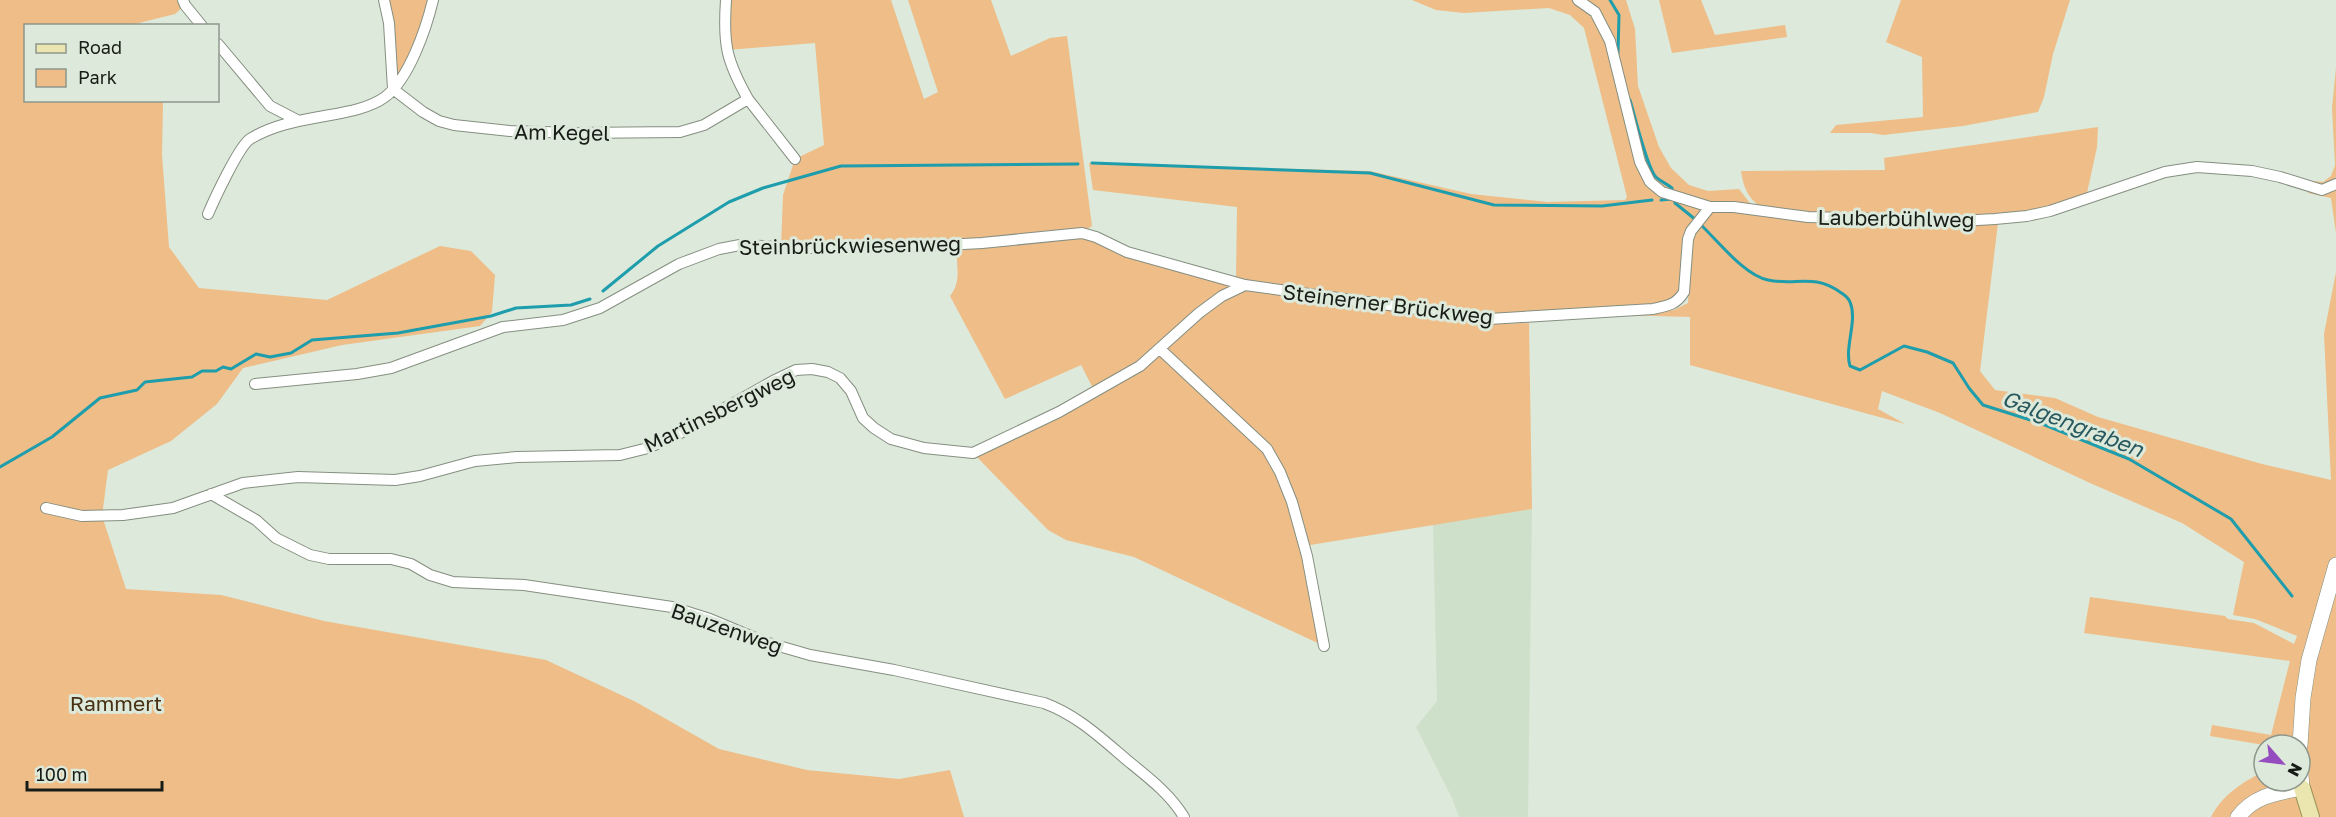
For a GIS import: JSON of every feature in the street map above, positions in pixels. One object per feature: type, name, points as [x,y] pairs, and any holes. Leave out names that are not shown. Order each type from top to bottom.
[{"type":"main road","points":[[2301,733],[2309,660],[2336,565]]},
{"type":"main road","points":[[2238,817],[2253,802],[2267,793]]},
{"type":"main road","points":[[2304,793],[2311,817]]},
{"type":"street","points":[[183,0],[200,24]]},
{"type":"street","points":[[384,0],[389,23],[393,89]]},
{"type":"street","points":[[208,214],[216,195],[248,140],[297,120],[365,106],[383,98],[393,89],[414,55],[433,0]]},
{"type":"street","points":[[726,0],[724,30],[732,71],[747,99],[795,159]]},
{"type":"street","name":"Lauberbühlweg","points":[[1578,0],[1595,12],[1610,40],[1640,162],[1650,182],[1662,192],[1685,198],[1706,211],[1734,207],[1808,218],[1960,220],[2027,216],[2050,211],[2165,172],[2197,167],[2252,171],[2322,190],[2336,184]]},
{"type":"street","points":[[219,45],[270,106],[297,120]]},
{"type":"street","name":"Am Kegel","points":[[393,89],[423,112],[439,121],[454,125],[510,131],[576,133],[680,132],[704,125],[747,99]]},
{"type":"street","name":"Steinerner Brückweg","points":[[1245,285],[1489,319],[1653,309],[1672,305],[1680,300],[1684,292],[1688,239],[1691,231],[1706,211]]},
{"type":"street","name":"Steinbrückwiesenweg","points":[[255,384],[357,374],[391,368],[502,327],[563,320],[608,304],[679,264],[719,249],[740,245],[811,248],[909,247],[982,243],[1082,232],[1127,252],[1245,285]]},
{"type":"street","name":"Martinsbergweg","points":[[46,508],[82,516],[123,515],[173,508],[243,483],[298,477],[395,480],[420,476],[475,461],[517,457],[621,454],[648,448],[675,436],[796,370],[812,369],[828,372],[840,378],[851,390],[863,418],[891,439],[924,448],[973,453],[1095,392],[1140,366],[1161,350],[1206,308],[1222,296],[1245,285]]},
{"type":"street","points":[[1161,350],[1267,449],[1280,472],[1292,502],[1307,556],[1324,646]]},
{"type":"street","name":"Bauzenweg","points":[[211,494],[256,520],[276,538],[329,560],[391,559],[411,564],[430,575],[453,582],[524,585],[672,607],[710,619],[765,642],[810,655],[894,670],[1044,703],[1063,710],[1091,729],[1168,795],[1184,817]]},
{"type":"shaded area","points":[[1532,509],[1528,817],[1459,817],[1452,798],[1416,727],[1437,701],[1433,524]]},
{"type":"green space","name":"Rammert","points":[[0,0],[183,0],[185,5],[175,14],[135,24],[24,24],[24,102],[163,102],[162,155],[169,247],[199,288],[327,300],[440,246],[471,251],[495,275],[492,312],[480,326],[342,345],[243,368],[217,404],[171,441],[108,470],[102,516],[126,589],[221,595],[324,621],[546,660],[636,702],[719,749],[807,770],[899,779],[950,770],[964,817],[0,817]]},
{"type":"green space","points":[[384,0],[433,0],[393,89]]},
{"type":"green space","points":[[726,0],[891,0],[924,99],[938,92],[908,0],[991,0],[1011,56],[1050,38],[1067,36],[1092,226],[1083,232],[1260,290],[1489,324],[1529,323],[1532,509],[1304,546],[1324,646],[1134,557],[1066,540],[1048,530],[973,453],[1095,392],[1081,365],[1005,399],[950,296],[957,278],[957,245],[781,247],[783,195],[795,159],[824,145],[815,43],[727,50]]},
{"type":"green space","points":[[1412,0],[1626,0],[1635,29],[1638,86],[1659,147],[1671,168],[1689,185],[1708,191],[1739,189],[1753,207],[1708,201],[1701,209],[1692,225],[1683,286],[1671,303],[1489,318],[1467,315],[1466,309],[1463,308],[1463,313],[1236,279],[1237,207],[1093,190],[1089,163],[1370,171],[1471,194],[1547,202],[1625,200],[1627,197],[1584,28],[1570,15],[1549,8],[1464,13],[1436,10]]},
{"type":"green space","points":[[1659,0],[1701,0],[1715,35],[1785,25],[1787,37],[1672,53]]},
{"type":"green space","points":[[1901,0],[2070,0],[2038,112],[1963,126],[1883,135],[1830,133],[1836,125],[1923,117],[1922,57],[1886,42]]},
{"type":"green space","points":[[2336,68],[2336,233],[2331,198],[2308,193],[2314,181],[2323,182],[2331,176],[2335,165],[2332,108]]},
{"type":"green space","points":[[2098,127],[2097,147],[2087,193],[2052,206],[2014,214],[1890,217],[1765,210],[1748,194],[1741,171],[1885,170],[1884,158]]},
{"type":"green space","points":[[1724,211],[1841,226],[1998,223],[1980,371],[1995,390],[2055,398],[2098,417],[2262,464],[2331,480],[2324,334],[2336,272],[2336,817],[2211,817],[2227,796],[2252,778],[2252,793],[2312,793],[2312,733],[2272,733],[2290,661],[2084,633],[2090,597],[2225,616],[2228,619],[2254,623],[2294,644],[2297,636],[2255,619],[2233,615],[2244,562],[2182,523],[1940,413],[1882,391],[1878,409],[1905,424],[1690,365],[1690,317],[1624,315],[1674,310],[1688,303],[1691,239],[1711,213]]},
{"type":"green space","points":[[2212,725],[2259,733],[2252,733],[2252,743],[2210,736]]},
{"type":"waterway","name":"Galgengraben","points":[[1610,0],[1619,15],[1618,53]]},
{"type":"waterway","name":"Galgengraben","points":[[1630,100],[1645,153],[1653,172],[1672,188],[1672,191]]},
{"type":"waterway","points":[[1092,163],[1370,173],[1494,205],[1602,206],[1652,200]]},
{"type":"waterway","points":[[603,291],[658,246],[729,202],[763,188],[841,166],[1078,164]]},
{"type":"waterway","name":"Galgengraben","points":[[1674,198],[1675,203],[1696,220]]},
{"type":"waterway","points":[[1661,200],[1672,199]]},
{"type":"waterway","name":"Galgengraben","points":[[1701,225],[1732,257],[1759,277],[1778,281],[1813,281],[1830,286],[1847,297],[1853,317],[1849,351],[1850,366],[1860,370],[1904,346],[1927,352],[1953,363],[1983,405],[2040,423],[2129,459],[2231,519],[2292,596]]},
{"type":"waterway","points":[[0,467],[52,437],[100,398],[137,390],[145,382],[192,377],[202,371],[216,371],[223,367],[231,369],[256,354],[270,357],[291,353],[312,340],[398,333],[491,316],[516,308],[571,305],[590,299]]}]
